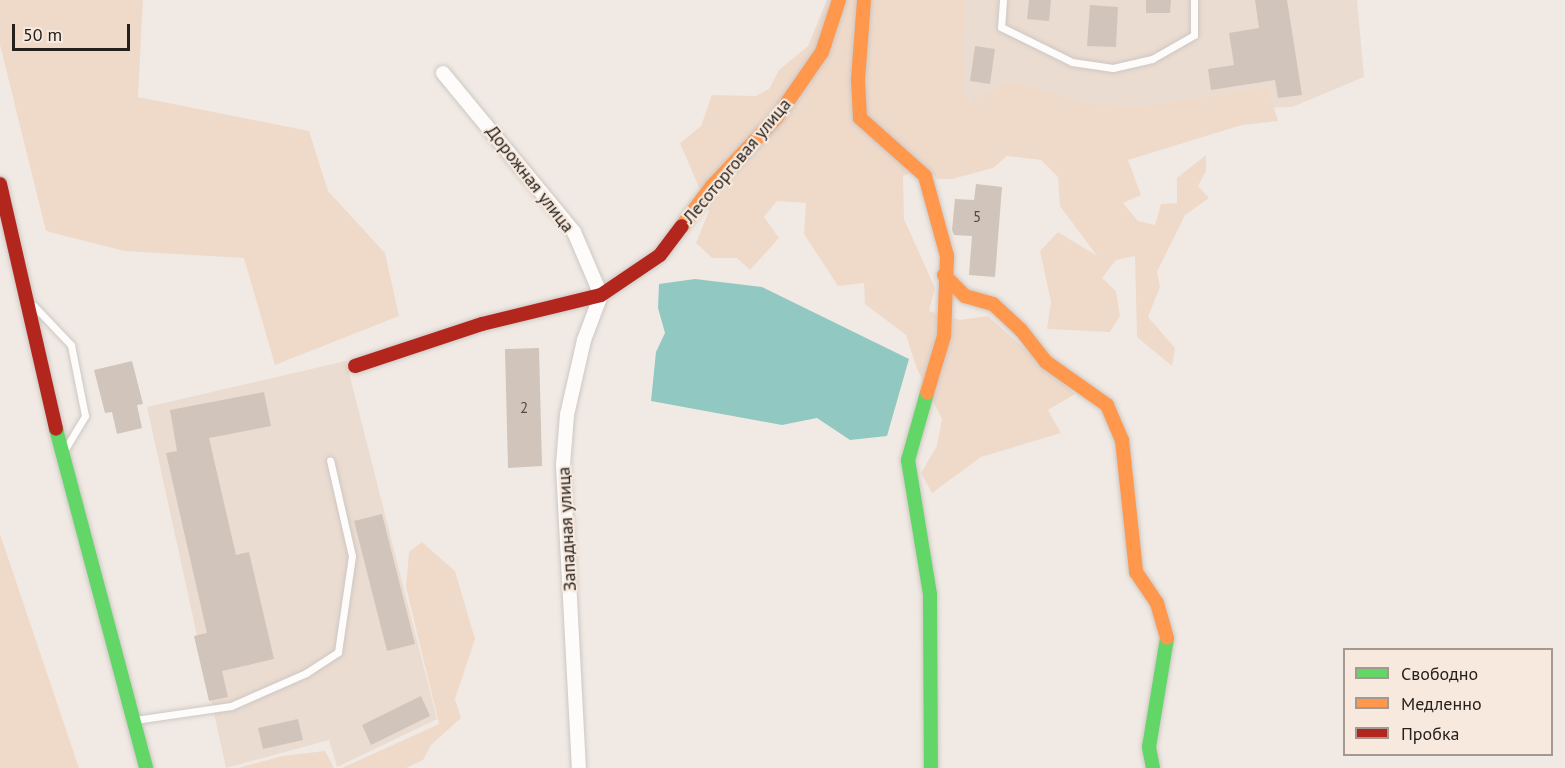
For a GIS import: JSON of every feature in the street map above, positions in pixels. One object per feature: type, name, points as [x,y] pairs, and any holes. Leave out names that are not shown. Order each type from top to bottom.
[{"type":"street","name":"Лесоторговая улица","points":[[601,295],[660,255],[712,186],[777,117],[822,52],[839,0]]},
{"type":"street","points":[[864,0],[858,80],[860,118],[925,176],[947,256],[944,275],[944,336],[908,460],[930,594],[931,768]]},
{"type":"street","name":"Дорожная улица","points":[[443,73],[574,232],[601,295]]},
{"type":"street","points":[[0,184],[62,455],[146,768]]},
{"type":"street","points":[[944,275],[965,297],[993,304],[1021,330],[1046,362],[1107,405],[1122,440],[1136,572],[1157,603],[1168,633],[1149,747],[1153,768]]},
{"type":"street","points":[[355,366],[482,324],[601,295]]},
{"type":"street","name":"Западная улица","points":[[579,768],[563,465],[567,415],[584,340],[601,295]]},
{"type":"lane","points":[[1003,0],[1001,27],[1072,62],[1113,68],[1152,59],[1194,35],[1194,0]]},
{"type":"lane","points":[[26,297],[71,345],[85,416],[62,455]]},
{"type":"lane","points":[[132,720],[231,706],[306,673],[338,651],[352,556],[330,460]]},
{"type":"shaded area","points":[[0,0],[143,0],[138,97],[309,131],[328,191],[385,253],[399,316],[275,365],[244,258],[124,251],[46,231],[0,45]]},
{"type":"shaded area","points":[[827,0],[965,0],[963,88],[970,102],[1012,81],[1088,104],[1135,107],[1268,88],[1278,121],[1242,125],[1128,160],[1141,195],[1123,203],[1138,221],[1155,225],[1161,204],[1177,203],[1177,178],[1206,155],[1206,171],[1198,186],[1209,198],[1185,215],[1157,272],[1160,287],[1148,317],[1175,348],[1172,366],[1137,337],[1135,256],[1116,260],[1102,278],[1116,291],[1120,316],[1110,332],[1047,329],[1051,302],[1040,251],[1058,232],[1097,256],[1060,206],[1058,177],[1041,160],[1007,156],[993,168],[952,179],[938,179],[925,168],[903,176],[904,219],[935,288],[929,311],[960,320],[988,316],[1075,394],[1048,410],[1061,433],[981,457],[932,493],[921,473],[937,446],[942,419],[917,369],[906,335],[865,304],[864,283],[838,286],[804,234],[806,203],[777,201],[764,217],[779,238],[750,270],[737,258],[712,258],[696,243],[709,211],[680,143],[701,126],[712,95],[756,96],[769,89],[779,70],[808,46]]},
{"type":"shaded area","points":[[964,0],[1357,0],[1364,77],[1292,107],[1161,112],[956,100]]},
{"type":"shaded area","points":[[346,361],[437,719],[337,767],[329,740],[226,768],[147,407]]},
{"type":"shaded area","points":[[0,534],[79,768],[0,768]]},
{"type":"shaded area","points":[[422,542],[455,571],[475,639],[455,699],[461,718],[431,745],[423,760],[406,768],[342,768],[439,724],[406,587],[409,552]]},
{"type":"shaded area","points":[[325,751],[334,768],[238,768],[282,756]]},
{"type":"water","points":[[695,279],[762,287],[909,359],[887,436],[850,440],[817,418],[782,425],[651,401],[656,352],[665,333],[658,308],[659,284]]},
{"type":"building","points":[[1029,0],[1051,0],[1049,21],[1027,19]]},
{"type":"building","points":[[1146,0],[1171,0],[1170,13],[1146,13]]},
{"type":"building","points":[[1255,0],[1287,0],[1302,95],[1278,98],[1275,80],[1211,90],[1208,69],[1234,65],[1229,33],[1259,28]]},
{"type":"building","points":[[1090,5],[1118,7],[1116,47],[1087,46]]},
{"type":"building","points":[[975,46],[995,49],[990,84],[970,81]]},
{"type":"building","points":[[976,184],[1002,187],[995,277],[969,275],[972,236],[954,235],[952,230],[955,199],[974,200]]},
{"type":"building","points":[[539,348],[542,466],[508,468],[505,349]]},
{"type":"building","points":[[132,361],[143,404],[137,405],[142,428],[117,434],[112,412],[105,413],[94,370]]},
{"type":"building","points":[[264,392],[271,426],[209,438],[236,555],[249,552],[274,659],[222,671],[228,697],[209,701],[194,636],[207,633],[166,453],[177,451],[170,410]]},
{"type":"building","points":[[382,514],[415,644],[387,651],[354,521]]},
{"type":"building","points":[[421,696],[430,716],[371,745],[362,725]]},
{"type":"building","points":[[298,719],[303,740],[263,749],[258,728]]},
{"type":"traffic: fast","points":[[927,393],[908,460],[930,594],[931,768]]},
{"type":"traffic: fast","points":[[56,429],[146,768]]},
{"type":"traffic: fast","points":[[1153,768],[1149,747],[1167,638]]},
{"type":"traffic: slow","points":[[682,226],[712,186],[777,117],[822,52],[839,0]]},
{"type":"traffic: slow","points":[[864,0],[858,80],[860,118],[925,176],[947,256],[944,336],[927,393]]},
{"type":"traffic: slow","points":[[944,275],[965,296],[993,304],[1021,330],[1046,362],[1107,405],[1122,440],[1136,572],[1157,603],[1167,638]]},
{"type":"traffic: jam","points":[[0,184],[56,429]]},
{"type":"traffic: jam","points":[[355,366],[482,324],[601,295],[660,255],[682,226]]}]
